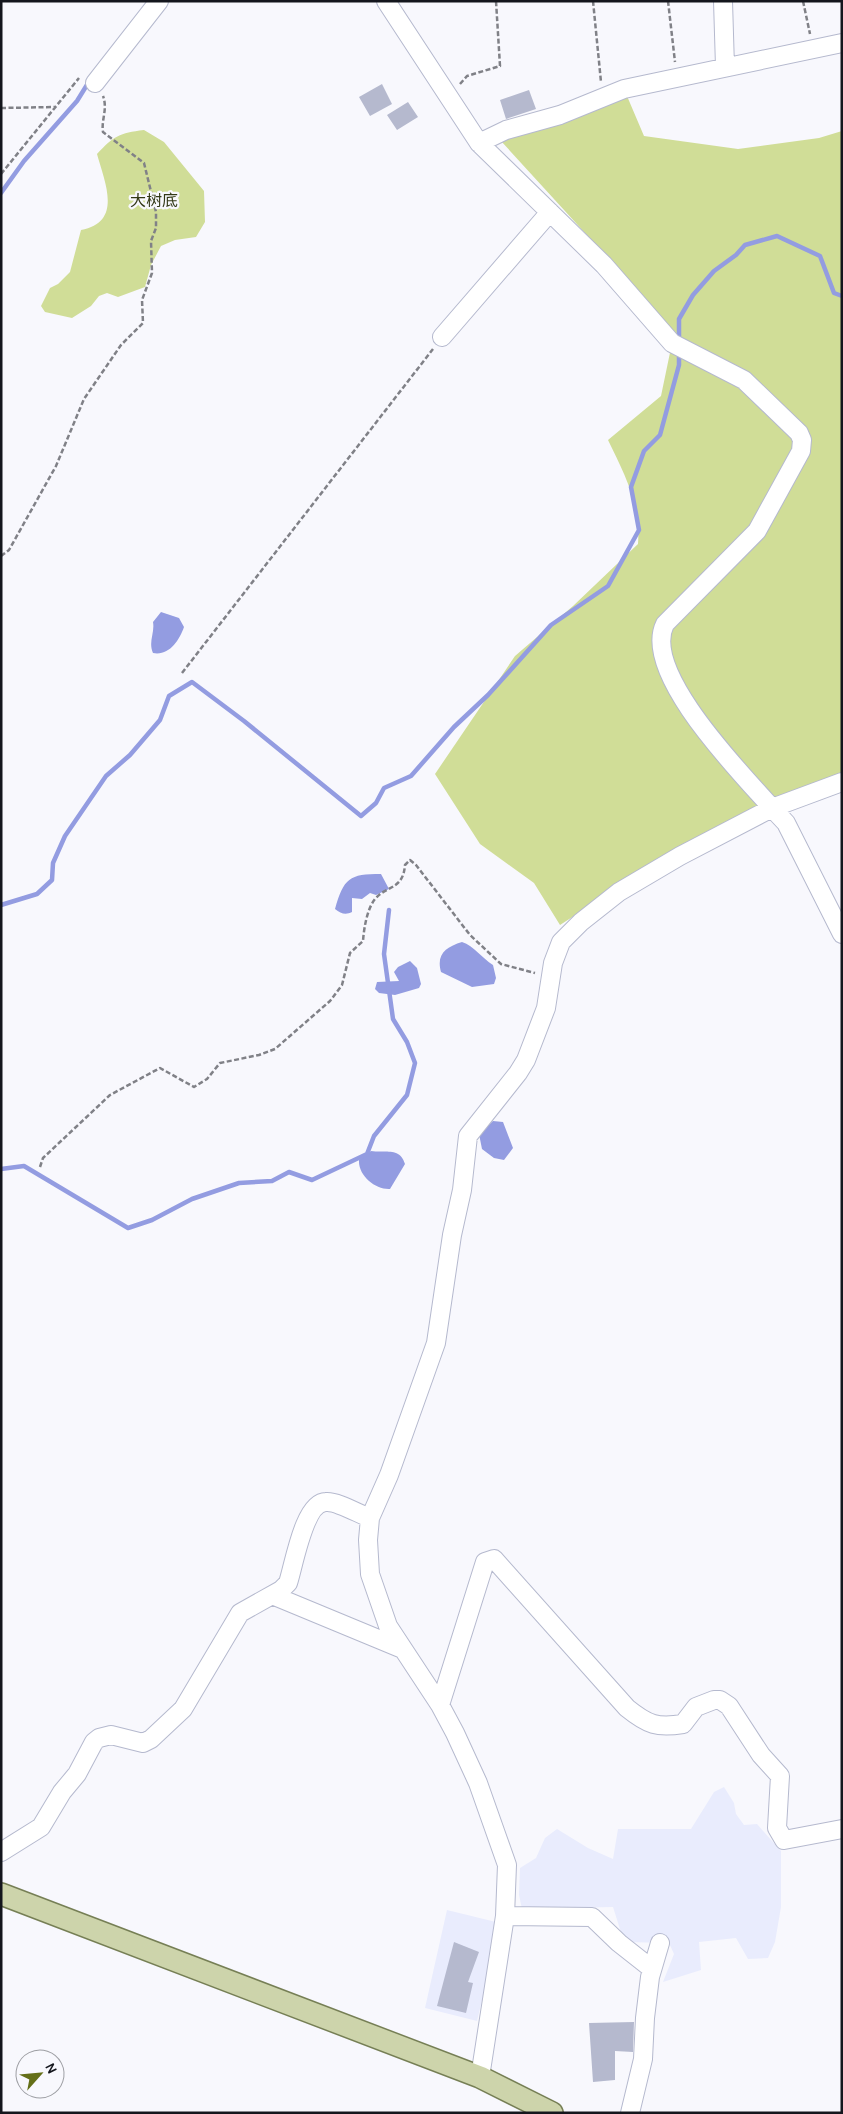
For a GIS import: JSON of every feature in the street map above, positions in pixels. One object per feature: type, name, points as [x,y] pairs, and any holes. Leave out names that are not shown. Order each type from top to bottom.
[{"type":"main road","points":[[1,1894],[480,2077],[552,2113]]},
{"type":"street","points":[[91,81],[159,1]]},
{"type":"street","points":[[386,1],[479,143],[604,265],[649,319],[672,343],[744,380],[799,433],[802,446],[757,531],[665,624],[661,638],[669,674],[691,712],[786,823],[842,934]]},
{"type":"street","points":[[723,1],[725,68]]},
{"type":"street","points":[[479,143],[506,130],[560,115],[624,89],[842,43]]},
{"type":"street","points":[[442,338],[550,212]]},
{"type":"street","points":[[480,2077],[505,1916],[506,1862],[478,1783],[440,1705],[400,1648],[388,1626],[370,1574],[368,1540],[370,1518],[389,1475],[436,1343],[452,1235],[462,1190],[468,1136],[518,1073],[526,1060],[546,1008],[556,952],[566,935],[619,892],[680,856],[772,808],[842,782]]},
{"type":"street","points":[[1,1852],[41,1827],[62,1792],[77,1774],[94,1742],[99,1738],[111,1735],[139,1743],[151,1739],[183,1709],[240,1613],[281,1590],[288,1583],[310,1512],[318,1505],[330,1502],[370,1518]]},
{"type":"street","points":[[440,1705],[485,1562],[494,1559],[627,1708],[643,1722],[663,1726],[683,1724],[702,1704],[720,1700],[729,1706],[761,1755],[780,1776],[778,1828],[784,1840],[842,1829]]},
{"type":"street","points":[[272,1595],[400,1648]]},
{"type":"street","points":[[505,1916],[592,1917],[619,1943],[652,1969]]},
{"type":"street","points":[[630,2113],[643,2059],[645,2018],[652,1969],[660,1943]]},
{"type":"path","points":[[449,97],[467,76],[500,66],[496,1]]},
{"type":"path","points":[[593,1],[602,98]]},
{"type":"path","points":[[668,1],[676,79]]},
{"type":"path","points":[[803,1],[814,50]]},
{"type":"path","points":[[1,174],[55,107],[91,81],[105,99],[106,110],[102,124],[104,132],[144,163],[156,212],[156,228],[150,242],[152,273],[142,300],[143,322],[121,345],[84,399],[56,466],[9,550],[1,556]]},
{"type":"path","points":[[1,108],[55,107]]},
{"type":"path","points":[[182,672],[442,338]]},
{"type":"path","points":[[40,1167],[43,1158],[110,1095],[160,1068],[194,1087],[206,1079],[220,1063],[259,1055],[274,1049],[330,1001],[342,985],[350,953],[363,941],[364,927],[375,899],[393,888],[404,874],[405,865],[410,860],[416,865],[470,935],[501,964],[551,977]]},
{"type":"shaded area","points":[[724,1787],[734,1803],[736,1814],[744,1825],[757,1824],[781,1851],[781,1907],[775,1942],[768,1958],[748,1959],[736,1938],[699,1942],[701,1970],[663,1982],[674,1954],[669,1943],[624,1942],[613,1907],[522,1909],[519,1895],[520,1868],[536,1858],[545,1838],[557,1829],[588,1848],[613,1859],[618,1829],[691,1829],[714,1792]]},
{"type":"shaded area","points":[[447,1910],[500,1923],[477,2021],[425,2008]]},
{"type":"green space","points":[[624,89],[644,136],[738,149],[819,138],[842,131],[842,774],[634,877],[560,925],[534,883],[480,844],[435,774],[515,656],[573,606],[638,544],[637,516],[634,503],[626,478],[608,440],[661,396],[672,343],[639,292],[501,141]]},
{"type":"green space","name":"大树底","points":[[144,130],[164,142],[204,191],[205,222],[196,237],[175,240],[161,246],[151,265],[145,287],[118,297],[107,293],[99,296],[91,306],[72,318],[45,312],[41,306],[50,288],[58,284],[70,272],[81,230],[94,226],[102,219],[107,210],[107,189],[97,154],[118,136],[128,132]]},
{"type":"water","points":[[161,612],[179,618],[184,627],[169,650],[153,653],[151,645],[153,622]]},
{"type":"water","points":[[381,874],[389,889],[376,895],[370,893],[362,899],[352,898],[352,912],[350,913],[344,914],[335,909],[341,890],[349,880],[362,875]]},
{"type":"water","points":[[462,942],[470,946],[493,965],[496,978],[494,984],[472,987],[441,972],[441,956],[451,946]]},
{"type":"water","points":[[410,961],[417,968],[421,984],[419,988],[395,995],[379,993],[375,989],[377,982],[399,981],[394,972],[398,967]]},
{"type":"water","points":[[493,1121],[503,1122],[513,1148],[504,1160],[494,1158],[482,1149],[479,1134]]},
{"type":"water","points":[[371,1151],[396,1153],[403,1159],[405,1164],[390,1189],[379,1187],[369,1181],[361,1171],[359,1160]]},
{"type":"building","points":[[382,84],[392,104],[370,116],[359,97]]},
{"type":"building","points":[[529,90],[536,109],[506,119],[500,100]]},
{"type":"building","points":[[408,102],[418,117],[397,130],[387,115]]},
{"type":"building","points":[[454,1942],[479,1952],[468,1982],[473,1983],[466,2013],[437,2006]]},
{"type":"building","points":[[634,2022],[633,2052],[615,2051],[615,2080],[593,2082],[589,2023]]},
{"type":"waterway","points":[[1,193],[24,161],[77,101],[90,80]]},
{"type":"waterway","points":[[679,341],[679,319],[693,295],[714,271],[736,255],[745,245],[777,236],[820,256],[834,293],[842,296]]},
{"type":"waterway","points":[[1,905],[37,894],[52,880],[53,863],[65,836],[106,776],[130,755],[160,720],[169,696],[192,682],[244,721],[361,816],[376,803],[384,788],[411,776],[454,727],[488,695],[551,625],[608,586],[639,530],[631,487],[644,451],[660,435],[679,365],[679,351]]},
{"type":"waterway","points":[[1,1169],[24,1166],[128,1228],[152,1220],[192,1199],[239,1183],[272,1181],[289,1172],[312,1180],[367,1154],[374,1136],[407,1095],[415,1063],[407,1042],[393,1019],[384,954],[389,910]]}]
